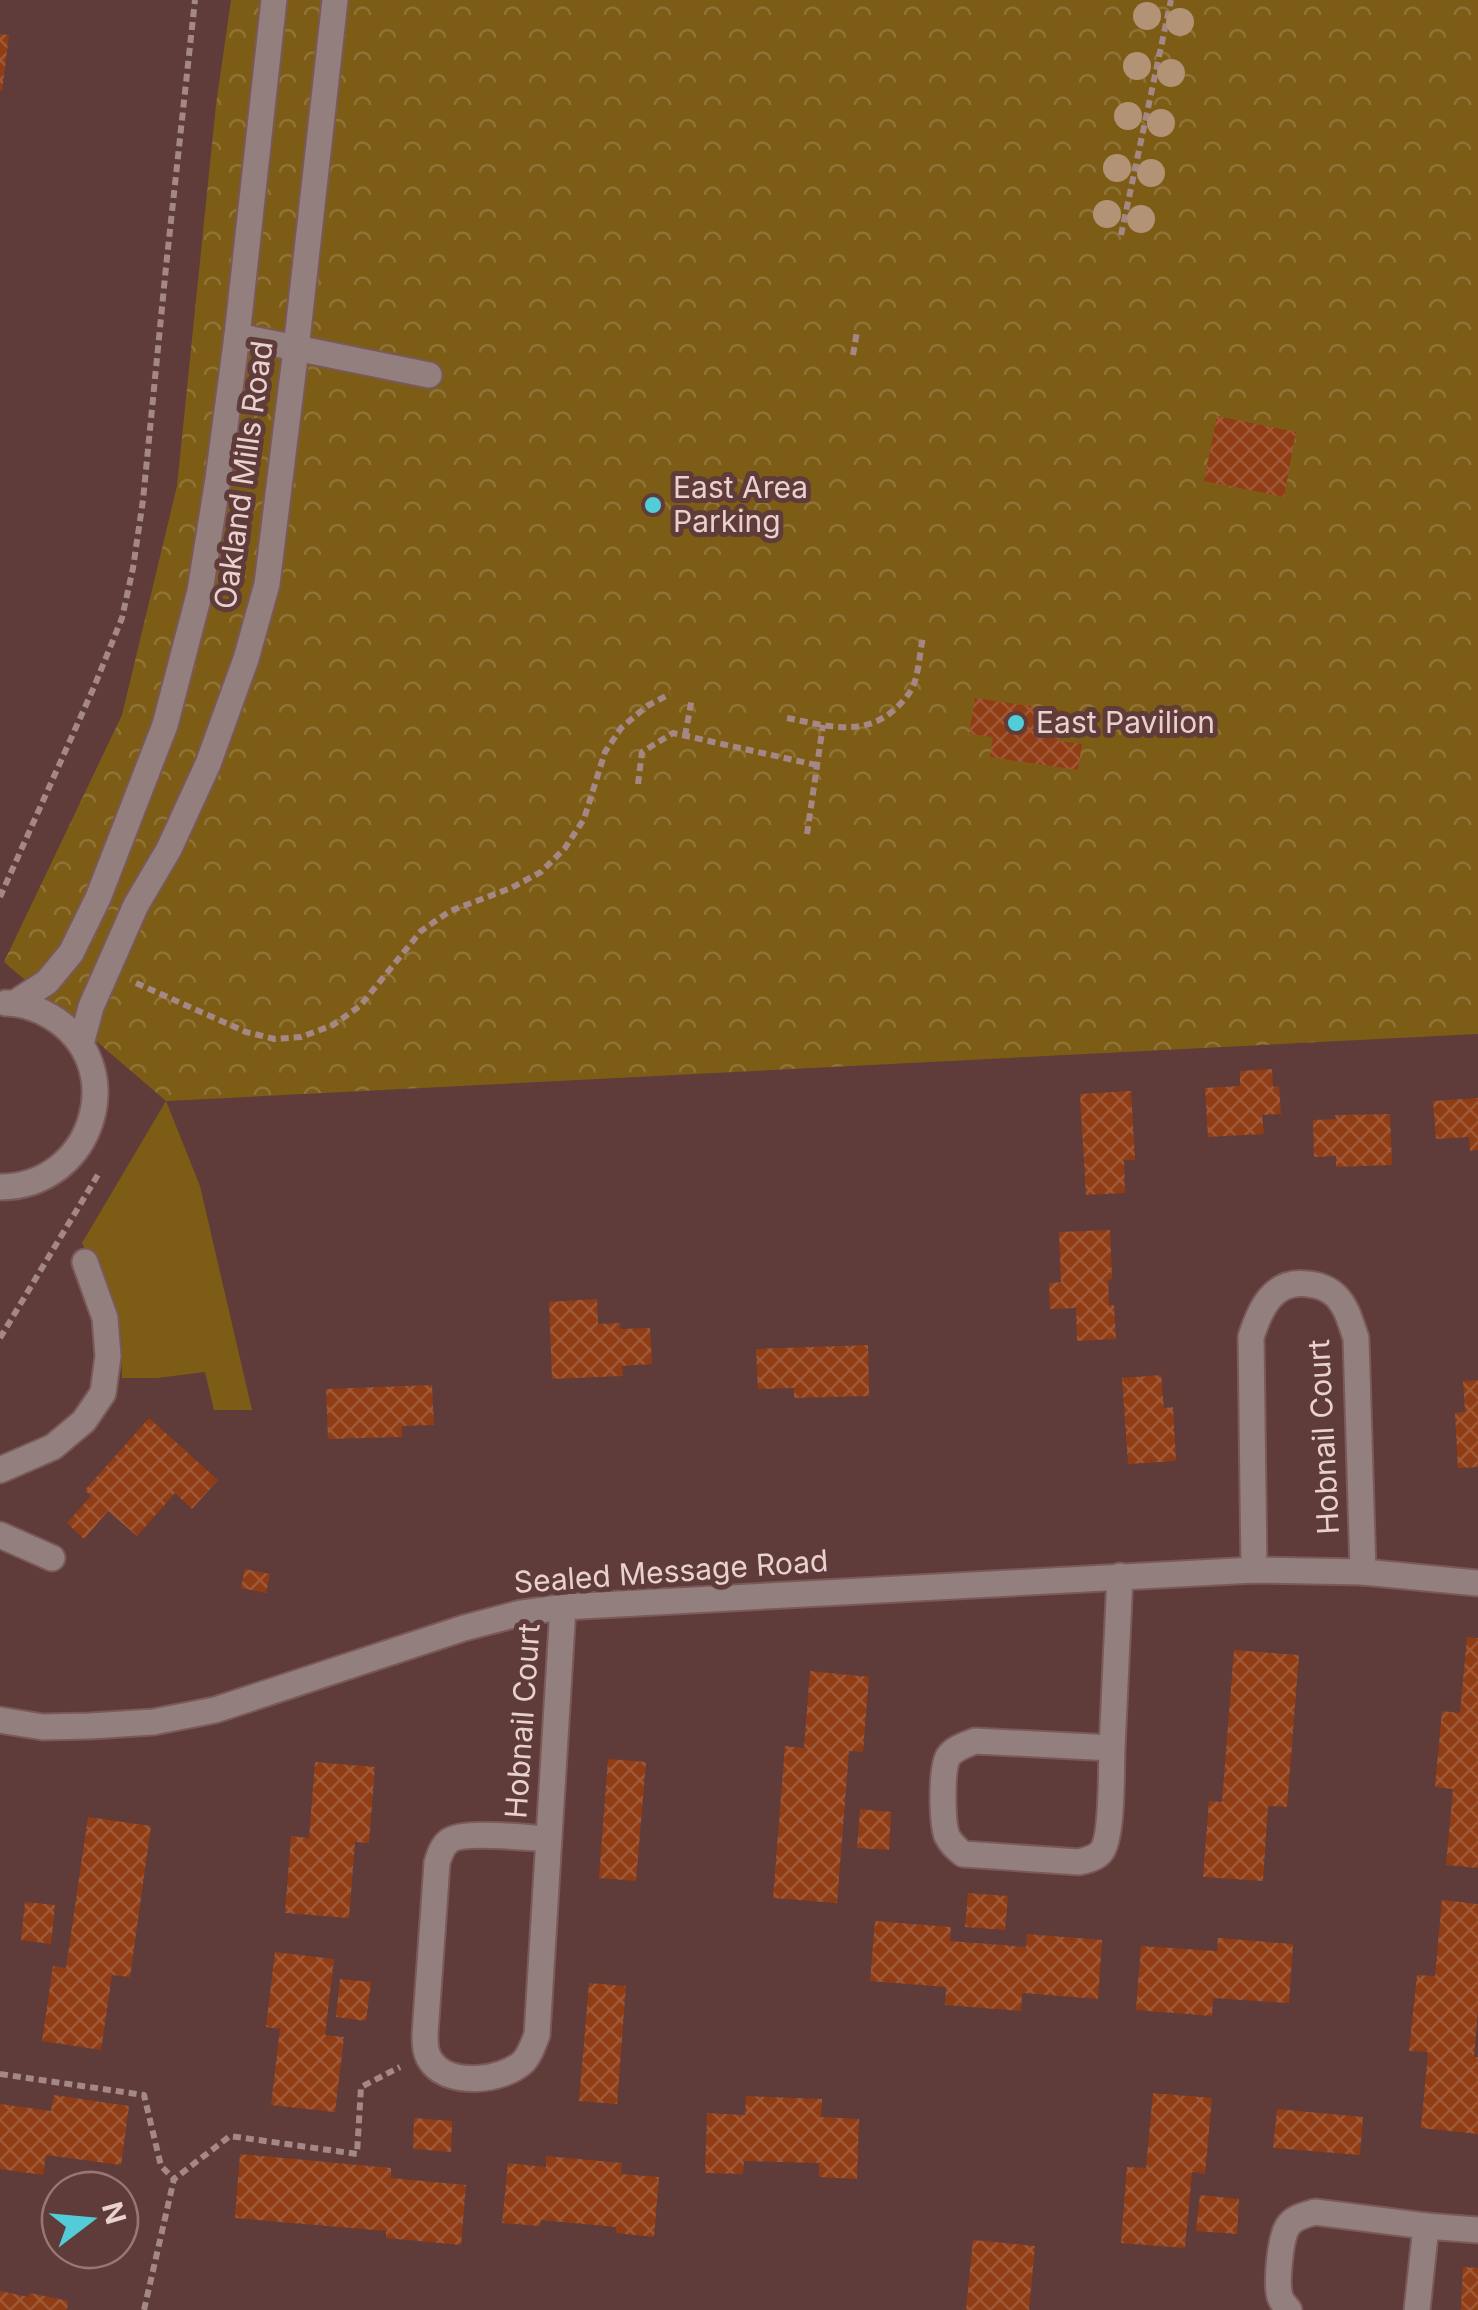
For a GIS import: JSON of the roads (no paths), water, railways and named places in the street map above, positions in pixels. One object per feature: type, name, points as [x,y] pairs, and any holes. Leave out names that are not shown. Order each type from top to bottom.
[{"type":"street","name":"Oakland Mills Road","points":[[7,1003],[48,982],[71,954],[98,898],[165,725],[200,591],[218,479],[274,0]]},
{"type":"street","name":"Oakland Mills Road","points":[[81,1044],[91,1007],[136,905],[169,849],[208,764],[246,659],[267,584],[334,0]]},
{"type":"street","points":[[236,336],[430,376]]},
{"type":"street","points":[[0,1186],[16,1186],[45,1177],[70,1159],[87,1134],[95,1104],[93,1072],[81,1044],[61,1023],[36,1008],[7,1003]]},
{"type":"street","points":[[0,1470],[54,1447],[84,1421],[104,1393],[108,1356],[105,1318],[85,1262]]},
{"type":"street","name":"Hobnail Court","points":[[1254,1570],[1251,1336],[1268,1298],[1282,1286],[1302,1282],[1322,1286],[1337,1296],[1356,1338],[1363,1572]]},
{"type":"street","points":[[0,1534],[52,1558]]},
{"type":"street","name":"Sealed Message Road","points":[[0,1720],[43,1727],[90,1726],[153,1722],[215,1710],[464,1628],[563,1608],[1254,1570],[1363,1572],[1478,1583]]},
{"type":"street","points":[[1112,1748],[975,1741],[960,1746],[949,1756],[946,1769],[944,1823],[952,1846],[963,1854],[1080,1862],[1103,1850],[1108,1836],[1120,1576]]},
{"type":"street","name":"Hobnail Court","points":[[549,1839],[464,1836],[449,1841],[441,1850],[436,1863],[425,2034],[426,2054],[435,2067],[450,2075],[485,2079],[510,2071],[526,2061],[537,2035],[549,1839],[563,1608]]},
{"type":"street","points":[[1289,2310],[1281,2300],[1278,2282],[1284,2235],[1289,2224],[1300,2216],[1316,2212],[1478,2230]]},
{"type":"street","points":[[1417,2310],[1426,2226]]},
{"type":"place","name":"East Area Parking","points":[[653,505]]},
{"type":"place","name":"East Pavilion","points":[[1016,723]]}]
